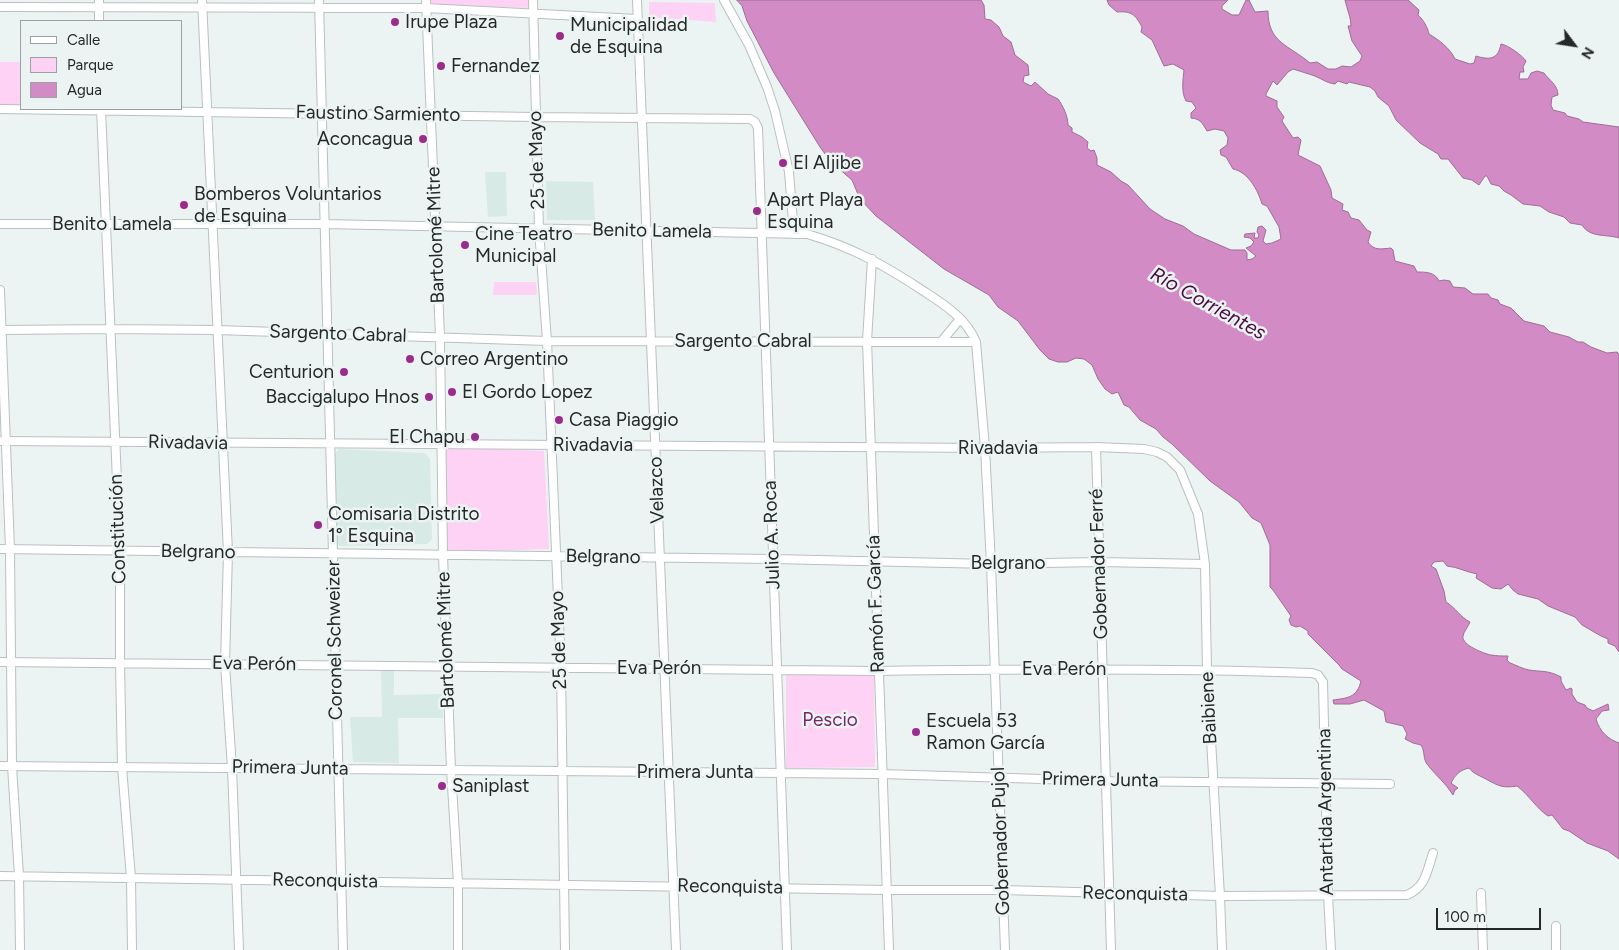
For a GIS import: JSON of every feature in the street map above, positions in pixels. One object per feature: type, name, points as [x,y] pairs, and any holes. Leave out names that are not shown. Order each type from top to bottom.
[{"type":"street","name":"25 de Mayo","points":[[533,0],[539,229],[547,341],[561,668],[565,950]]},
{"type":"street","name":"Velazco","points":[[637,0],[676,950]]},
{"type":"street","points":[[724,0],[749,45],[775,111],[789,172],[794,234]]},
{"type":"street","points":[[0,7],[99,3],[426,4],[638,19]]},
{"type":"street","points":[[99,3],[99,20]]},
{"type":"street","points":[[202,4],[224,444],[228,552],[225,664],[232,768],[239,950]]},
{"type":"street","name":"Coronel Schweizer","points":[[319,4],[343,950]]},
{"type":"street","name":"Bartolomé Mitre","points":[[426,4],[440,337],[443,555],[451,770],[458,883],[458,950]]},
{"type":"street","name":"Faustino Sarmiento","points":[[0,109],[20,109]]},
{"type":"street","name":"Faustino Sarmiento","points":[[102,110],[750,119],[755,122]]},
{"type":"street","name":"Constitución","points":[[102,110],[120,550],[122,767],[131,878],[132,950]]},
{"type":"street","name":"Julio A. Roca","points":[[755,122],[758,128],[787,950]]},
{"type":"street","name":"Benito Lamela","points":[[0,224],[324,224],[807,234],[850,248],[890,269],[948,308],[973,332],[976,342]]},
{"type":"street","name":"Ramón F. García","points":[[872,259],[867,341],[889,950]]},
{"type":"street","points":[[0,290],[3,441],[10,549],[12,766],[19,876],[20,950]]},
{"type":"street","points":[[941,342],[960,319]]},
{"type":"street","name":"Sargento Cabral","points":[[1,330],[217,330],[547,341],[976,342]]},
{"type":"street","name":"Gobernador Pujol","points":[[976,342],[986,448],[1005,950]]},
{"type":"street","name":"Rivadavia","points":[[3,441],[224,444],[1096,447],[1144,449],[1157,452],[1174,462],[1180,470]]},
{"type":"street","name":"Gobernador Ferré","points":[[1096,447],[1111,950]]},
{"type":"street","name":"Baibiene","points":[[1180,470],[1198,514],[1205,564],[1207,670],[1222,950]]},
{"type":"street","name":"Belgrano","points":[[0,549],[773,559],[991,564],[1099,562],[1205,564]]},
{"type":"street","name":"Eva Perón","points":[[0,662],[878,671],[994,669],[1207,670],[1312,673],[1318,675]]},
{"type":"street","name":"Antartida Argentina","points":[[1318,675],[1323,682],[1331,950]]},
{"type":"street","name":"Primera Junta","points":[[0,766],[781,772],[1106,781],[1390,784]]},
{"type":"street","name":"Reconquista","points":[[0,876],[887,890],[1003,890],[1220,896],[1407,895],[1417,891],[1424,882],[1433,853]]},
{"type":"street","points":[[1481,894],[1483,950]]},
{"type":"street","points":[[1556,926],[1556,950]]},
{"type":"shaded area","points":[[485,172],[506,172],[507,216],[488,217]]},
{"type":"shaded area","points":[[546,181],[593,182],[595,220],[547,220]]},
{"type":"shaded area","points":[[339,449],[425,453],[430,459],[432,539],[427,544],[340,546],[337,544],[334,454]]},
{"type":"shaded area","points":[[381,671],[394,671],[394,695],[442,694],[443,718],[398,718],[399,763],[353,762],[350,717],[382,717]]},
{"type":"green space","points":[[429,0],[530,0],[530,8],[429,4]]},
{"type":"green space","points":[[649,2],[715,3],[716,22],[649,17]]},
{"type":"green space","points":[[0,62],[20,62],[20,105],[0,105]]},
{"type":"green space","points":[[494,282],[536,282],[537,295],[493,295]]},
{"type":"green space","points":[[445,447],[544,451],[549,549],[446,552]]},
{"type":"green space","name":"Pescio","points":[[874,672],[875,767],[786,768],[786,673]]},
{"type":"water","name":"Río Corrientes","points":[[737,0],[981,0],[984,5],[985,19],[991,20],[999,27],[1003,36],[1011,42],[1015,55],[1028,65],[1029,75],[1024,76],[1023,82],[1031,86],[1035,82],[1048,94],[1058,99],[1065,111],[1068,125],[1072,128],[1072,132],[1088,142],[1087,148],[1091,151],[1094,150],[1097,165],[1111,172],[1128,185],[1150,209],[1165,219],[1231,250],[1245,250],[1247,260],[1256,256],[1246,248],[1254,242],[1250,238],[1244,237],[1245,234],[1255,233],[1254,238],[1258,238],[1258,227],[1262,226],[1266,230],[1263,241],[1266,244],[1272,243],[1281,239],[1279,227],[1267,206],[1262,204],[1252,182],[1243,174],[1233,169],[1226,157],[1221,155],[1220,150],[1227,145],[1228,138],[1224,131],[1215,129],[1207,131],[1199,120],[1191,118],[1191,113],[1196,108],[1192,102],[1186,101],[1183,94],[1184,70],[1173,64],[1164,66],[1152,40],[1141,32],[1142,27],[1137,19],[1132,14],[1117,12],[1109,5],[1107,0],[1228,0],[1222,6],[1222,9],[1232,15],[1239,15],[1246,0],[1249,0],[1255,12],[1268,11],[1272,30],[1281,42],[1310,63],[1317,62],[1328,69],[1336,69],[1342,66],[1351,67],[1360,61],[1362,56],[1352,41],[1348,26],[1351,26],[1350,20],[1345,0],[1408,0],[1419,10],[1418,15],[1428,29],[1429,34],[1444,45],[1455,59],[1470,64],[1474,63],[1476,56],[1492,58],[1498,53],[1501,44],[1504,45],[1522,56],[1526,61],[1523,67],[1524,72],[1520,72],[1519,79],[1528,79],[1531,73],[1537,71],[1544,73],[1555,85],[1558,95],[1552,97],[1551,105],[1553,110],[1565,113],[1567,116],[1583,122],[1619,127],[1619,238],[1594,234],[1582,225],[1570,223],[1564,217],[1549,212],[1540,206],[1523,204],[1499,186],[1491,184],[1487,176],[1479,185],[1472,180],[1463,178],[1448,159],[1441,159],[1438,154],[1420,143],[1396,120],[1389,106],[1370,87],[1349,82],[1347,84],[1338,81],[1335,84],[1326,82],[1293,69],[1277,85],[1273,81],[1266,94],[1266,96],[1277,101],[1277,107],[1284,117],[1282,121],[1293,138],[1298,137],[1301,140],[1298,155],[1320,166],[1331,190],[1332,198],[1343,204],[1342,210],[1348,212],[1351,218],[1359,220],[1371,232],[1368,242],[1373,247],[1378,249],[1391,248],[1395,261],[1414,266],[1417,272],[1433,274],[1439,281],[1450,281],[1453,287],[1465,288],[1473,294],[1488,294],[1491,298],[1498,300],[1500,304],[1511,308],[1524,321],[1544,326],[1550,332],[1583,342],[1607,353],[1617,352],[1619,354],[1619,652],[1615,646],[1608,643],[1608,639],[1582,625],[1575,617],[1548,606],[1538,599],[1518,594],[1508,584],[1501,589],[1492,588],[1476,578],[1477,574],[1447,566],[1443,561],[1434,562],[1431,566],[1436,569],[1446,602],[1470,622],[1463,636],[1463,639],[1469,646],[1495,656],[1508,656],[1507,660],[1510,663],[1524,669],[1549,672],[1561,677],[1566,690],[1572,689],[1572,694],[1577,702],[1593,711],[1608,704],[1609,710],[1602,711],[1596,719],[1605,734],[1619,743],[1619,859],[1608,851],[1587,843],[1563,829],[1552,815],[1548,816],[1544,813],[1517,786],[1506,787],[1498,785],[1469,768],[1456,775],[1451,783],[1458,788],[1453,795],[1427,764],[1421,745],[1405,739],[1407,734],[1403,726],[1386,722],[1384,711],[1364,700],[1350,704],[1334,704],[1333,700],[1347,698],[1354,694],[1361,681],[1342,669],[1308,634],[1308,631],[1300,626],[1291,625],[1289,620],[1291,616],[1270,587],[1270,545],[1261,523],[1252,518],[1239,502],[1210,481],[1156,429],[1140,420],[1129,407],[1124,405],[1118,392],[1112,394],[1105,389],[1092,365],[1084,359],[1076,358],[1067,362],[1058,362],[1049,359],[1018,321],[998,307],[989,295],[944,269],[876,216],[860,199],[852,180],[831,162],[820,147],[774,73],[747,21],[742,6]]},
{"type":"place","name":"Irupe Plaza","points":[[395,22]]},
{"type":"place","name":"Municipalidad de Esquina","points":[[560,36]]},
{"type":"place","name":"Fernandez","points":[[441,66]]},
{"type":"place","name":"Aconcagua","points":[[423,139]]},
{"type":"place","name":"El Aljibe","points":[[783,163]]},
{"type":"place","name":"Bomberos Voluntarios de Esquina","points":[[184,205]]},
{"type":"place","name":"Apart Playa Esquina","points":[[757,211]]},
{"type":"place","name":"Cine Teatro Municipal","points":[[465,245]]},
{"type":"place","name":"Correo Argentino","points":[[410,359]]},
{"type":"place","name":"Centurion","points":[[344,372]]},
{"type":"place","name":"El Gordo Lopez","points":[[452,392]]},
{"type":"place","name":"Baccigalupo Hnos","points":[[429,397]]},
{"type":"place","name":"Casa Piaggio","points":[[559,420]]},
{"type":"place","name":"El Chapu","points":[[475,437]]},
{"type":"place","name":"Comisaria Distrito 1° Esquina","points":[[318,525]]},
{"type":"place","name":"Escuela 53 Ramon García","points":[[916,732]]},
{"type":"place","name":"Saniplast","points":[[442,786]]}]
